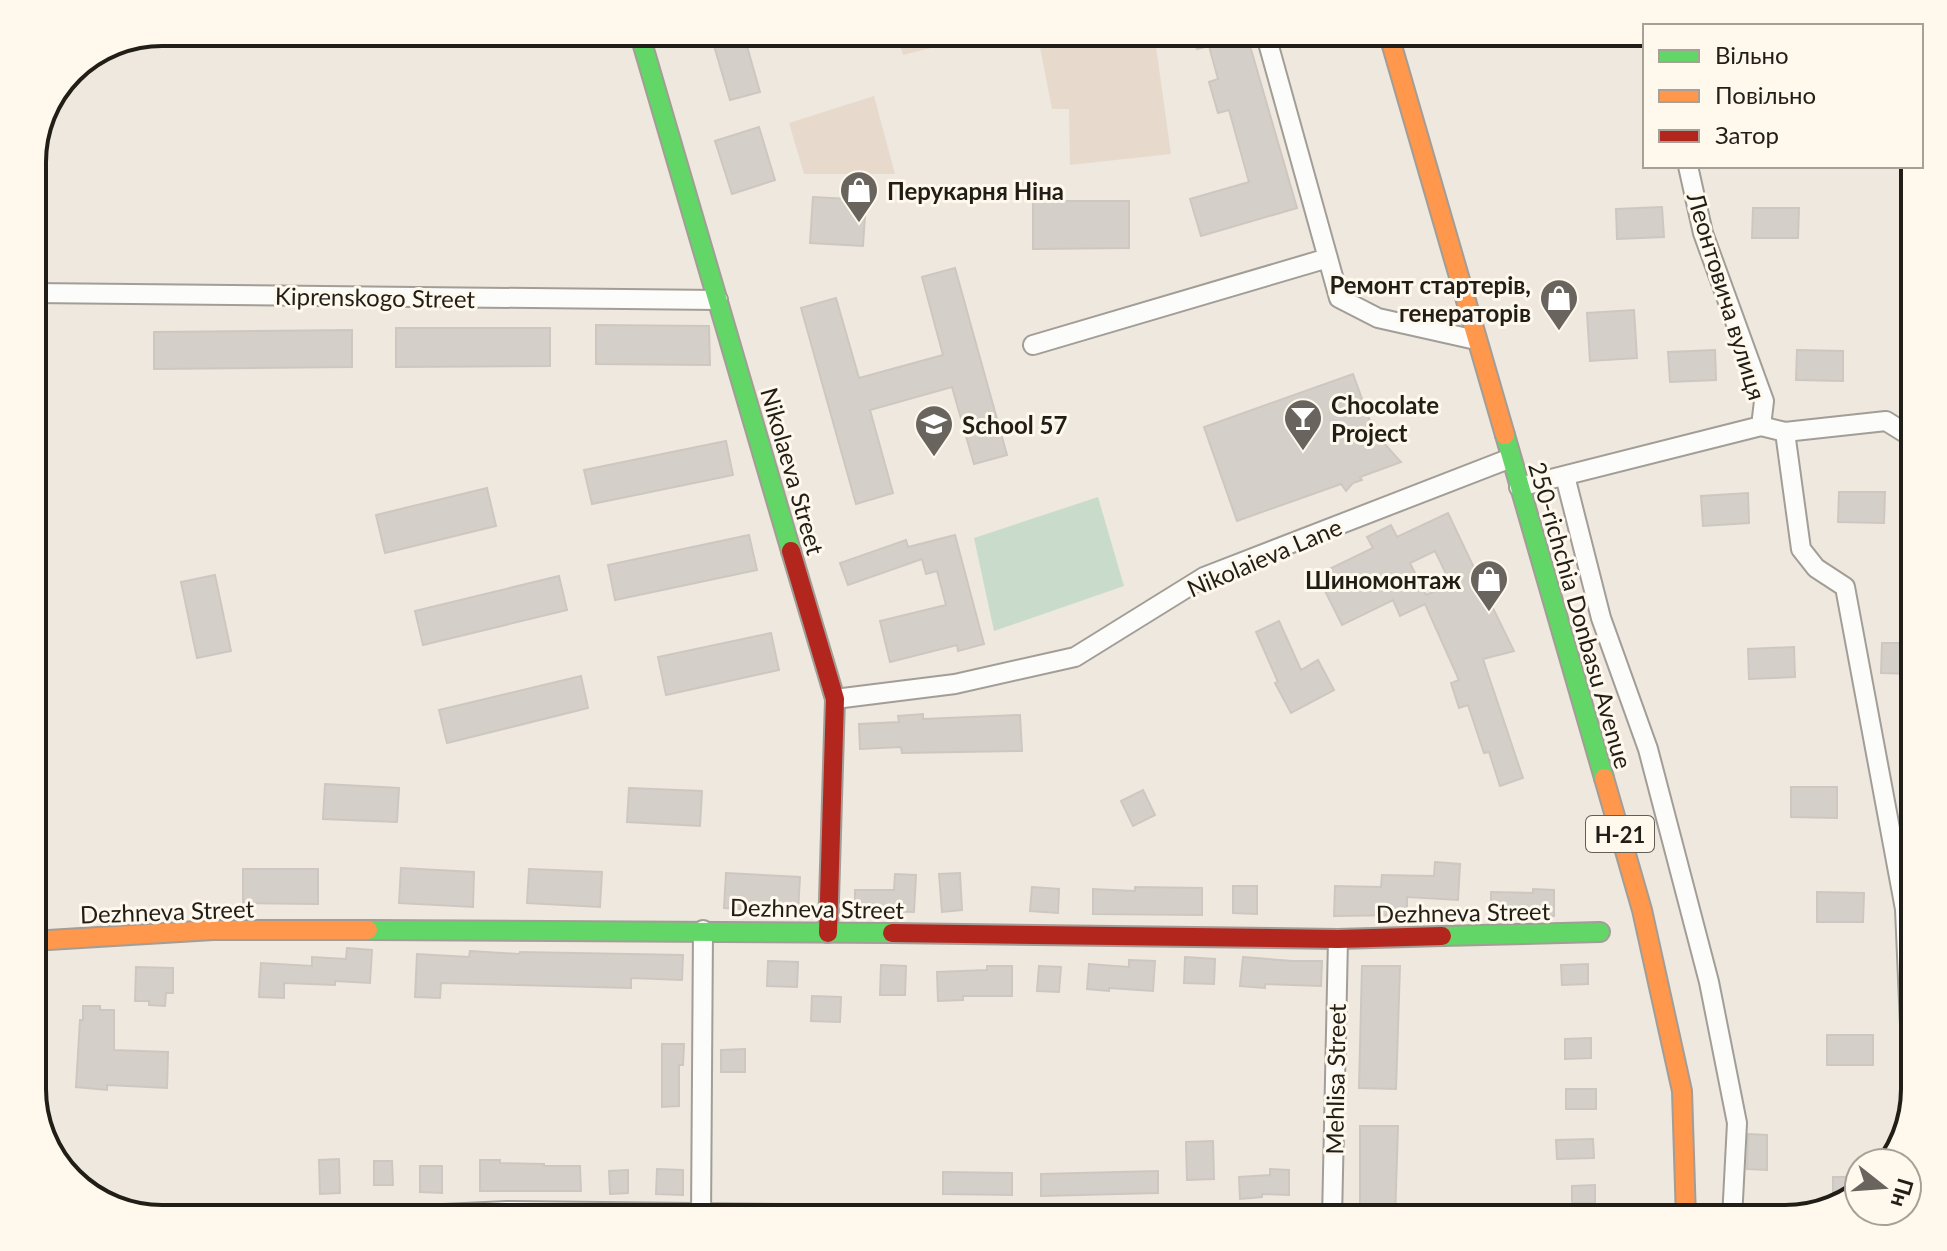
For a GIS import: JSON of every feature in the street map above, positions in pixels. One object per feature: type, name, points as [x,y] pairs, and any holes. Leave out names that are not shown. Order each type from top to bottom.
[{"type":"street","name":"Nikolaeva Street","points":[[643,46],[835,699],[828,933]]},
{"type":"street","points":[[1269,46],[1339,298],[1378,318],[1476,340]]},
{"type":"street","name":"250-richchia Donbasu Avenue","points":[[1392,46],[1642,910],[1682,1091],[1686,1205]]},
{"type":"street","name":"Леонтовича вулиця","points":[[1688,168],[1703,233],[1764,401],[1761,426]]},
{"type":"street","points":[[1033,345],[1328,258]]},
{"type":"street","name":"Kiprenskogo Street","points":[[46,293],[718,300]]},
{"type":"street","name":"Леонтовича вулиця","points":[[1519,487],[1761,426],[1785,432],[1886,421],[1901,430]]},
{"type":"street","points":[[1785,432],[1801,549],[1816,568],[1845,587],[1901,888]]},
{"type":"street","name":"Nikolaieva Lane","points":[[835,699],[955,684],[1075,657],[1204,577],[1511,458]]},
{"type":"street","points":[[1565,476],[1601,618],[1648,749],[1709,982],[1737,1123],[1733,1205]]},
{"type":"street","name":"Dezhneva Street","points":[[46,940],[213,930],[703,930],[1338,939],[1600,932]]},
{"type":"street","points":[[701,1205],[703,930]]},
{"type":"street","name":"Mehlisa Street","points":[[1332,1205],[1338,939]]},
{"type":"shaded area","points":[[900,46],[939,46],[903,55]]},
{"type":"shaded area","points":[[1040,46],[1156,46],[1171,154],[1070,165],[1069,109],[1052,109]]},
{"type":"shaded area","points":[[874,96],[895,174],[804,174],[789,123]]},
{"type":"green space","points":[[1098,497],[1124,586],[994,631],[974,538]]},
{"type":"building","points":[[714,46],[747,46],[760,92],[730,100]]},
{"type":"building","points":[[1209,46],[1250,46],[1297,208],[1201,236],[1190,199],[1249,182],[1229,110],[1218,113],[1209,82],[1218,79]]},
{"type":"building","points":[[759,127],[775,180],[732,194],[715,141]]},
{"type":"building","points":[[813,197],[866,200],[863,246],[810,243]]},
{"type":"building","points":[[1033,201],[1129,201],[1129,248],[1033,249]]},
{"type":"building","points":[[1662,207],[1664,237],[1617,239],[1616,209]]},
{"type":"building","points":[[1753,208],[1799,208],[1798,238],[1752,238]]},
{"type":"building","points":[[955,268],[1007,455],[974,464],[952,387],[870,410],[893,493],[856,504],[801,308],[836,298],[859,378],[943,355],[922,277]]},
{"type":"building","points":[[1634,310],[1637,358],[1590,361],[1587,313]]},
{"type":"building","points":[[596,325],[709,326],[710,365],[596,364]]},
{"type":"building","points":[[396,328],[550,328],[550,366],[396,367]]},
{"type":"building","points":[[352,330],[352,367],[154,369],[154,332]]},
{"type":"building","points":[[1715,350],[1716,380],[1670,382],[1668,352]]},
{"type":"building","points":[[1797,350],[1843,351],[1843,381],[1796,380]]},
{"type":"building","name":"Chocolate Project","points":[[1353,374],[1378,443],[1382,441],[1401,462],[1360,477],[1362,480],[1353,483],[1346,491],[1341,484],[1237,521],[1204,427]]},
{"type":"building","points":[[726,441],[733,475],[592,504],[584,470]]},
{"type":"building","points":[[487,488],[496,526],[385,553],[376,515]]},
{"type":"building","points":[[1839,492],[1885,492],[1884,523],[1838,522]]},
{"type":"building","points":[[1748,493],[1749,523],[1703,526],[1701,496]]},
{"type":"building","points":[[1448,513],[1476,572],[1485,569],[1495,592],[1487,596],[1514,651],[1483,659],[1523,778],[1500,786],[1489,752],[1484,753],[1468,705],[1459,708],[1451,683],[1459,680],[1425,604],[1400,616],[1393,600],[1342,625],[1317,575],[1373,548],[1367,537],[1391,525],[1397,537]],"holes":[[[1435,551],[1451,584],[1426,595],[1410,563]]]},
{"type":"building","points":[[749,535],[757,570],[615,600],[608,565]]},
{"type":"building","points":[[955,535],[984,644],[958,651],[957,645],[890,662],[880,621],[946,605],[937,571],[926,574],[922,559],[848,585],[840,563],[906,540],[908,547]]},
{"type":"building","points":[[215,575],[231,651],[197,658],[181,582]]},
{"type":"building","points":[[559,576],[567,610],[423,645],[415,611]]},
{"type":"building","points":[[1279,621],[1301,670],[1318,660],[1334,690],[1291,713],[1275,683],[1278,682],[1256,632]]},
{"type":"building","points":[[771,633],[779,670],[666,695],[658,657]]},
{"type":"building","points":[[1882,643],[1901,643],[1901,674],[1881,673]]},
{"type":"building","points":[[1794,647],[1795,677],[1749,679],[1748,649]]},
{"type":"building","points":[[581,676],[588,708],[447,743],[439,710]]},
{"type":"building","points":[[923,714],[923,719],[1020,715],[1022,751],[902,753],[901,747],[860,749],[859,724],[899,722],[898,716]]},
{"type":"building","points":[[325,784],[399,788],[397,822],[323,819]]},
{"type":"building","points":[[1791,787],[1837,787],[1837,818],[1791,817]]},
{"type":"building","points":[[629,788],[702,791],[700,826],[627,822]]},
{"type":"building","points":[[1143,790],[1155,815],[1133,826],[1121,801]]},
{"type":"building","points":[[1435,862],[1460,864],[1458,900],[1407,897],[1407,915],[1334,916],[1335,886],[1381,887],[1382,875],[1434,876]]},
{"type":"building","points":[[401,868],[474,872],[473,907],[399,903]]},
{"type":"building","points":[[243,869],[318,869],[318,904],[243,903]]},
{"type":"building","points":[[529,869],[602,872],[600,907],[527,903]]},
{"type":"building","points":[[726,873],[800,877],[798,912],[724,908]]},
{"type":"building","points":[[960,873],[962,910],[942,912],[939,874]]},
{"type":"building","points":[[895,874],[916,875],[914,912],[879,911],[879,916],[855,916],[855,890],[894,890]]},
{"type":"building","points":[[1233,886],[1257,886],[1257,914],[1233,913]]},
{"type":"building","points":[[1032,887],[1059,889],[1058,913],[1030,911]]},
{"type":"building","points":[[1135,887],[1202,888],[1202,915],[1093,914],[1093,889],[1135,891]]},
{"type":"building","points":[[1533,889],[1554,890],[1554,916],[1491,918],[1491,892],[1533,893]]},
{"type":"building","points":[[1817,892],[1864,893],[1863,922],[1817,922]]},
{"type":"building","points":[[347,948],[372,950],[370,983],[284,983],[284,998],[259,997],[261,963],[312,966],[312,957],[346,959]]},
{"type":"building","points":[[470,951],[683,955],[682,980],[631,978],[631,988],[441,983],[440,998],[415,997],[417,954],[469,957]]},
{"type":"building","points":[[1185,957],[1215,959],[1214,984],[1184,983]]},
{"type":"building","points":[[1243,957],[1322,961],[1321,986],[1240,986]]},
{"type":"building","points":[[1129,960],[1155,961],[1153,991],[1087,989],[1089,964],[1129,967]]},
{"type":"building","points":[[768,961],[798,962],[797,987],[767,986]]},
{"type":"building","points":[[1588,964],[1588,984],[1562,985],[1561,965]]},
{"type":"building","points":[[881,965],[906,966],[905,995],[880,995]]},
{"type":"building","points":[[987,966],[1012,966],[1012,996],[963,996],[963,1000],[938,1001],[937,972],[987,970]]},
{"type":"building","points":[[1039,966],[1061,967],[1059,992],[1037,991]]},
{"type":"building","points":[[1362,966],[1400,966],[1396,1089],[1359,1088]]},
{"type":"building","points":[[136,967],[173,968],[173,993],[166,993],[165,1006],[135,1001]]},
{"type":"building","points":[[812,996],[841,997],[840,1022],[811,1021]]},
{"type":"building","points":[[83,1006],[114,1010],[114,1050],[168,1052],[167,1088],[107,1085],[107,1090],[76,1087]]},
{"type":"building","points":[[1827,1035],[1873,1035],[1873,1065],[1827,1065]]},
{"type":"building","points":[[1591,1038],[1591,1058],[1565,1059],[1565,1039]]},
{"type":"building","points":[[662,1044],[684,1044],[683,1065],[679,1065],[679,1106],[662,1107]]},
{"type":"building","points":[[745,1049],[745,1072],[721,1072],[721,1050]]},
{"type":"building","points":[[1566,1089],[1596,1089],[1596,1109],[1566,1109]]},
{"type":"building","points":[[1360,1126],[1398,1126],[1395,1205],[1360,1205]]},
{"type":"building","points":[[1748,1134],[1767,1135],[1767,1170],[1747,1169]]},
{"type":"building","points":[[1593,1139],[1594,1158],[1557,1159],[1556,1140]]},
{"type":"building","points":[[1213,1141],[1214,1179],[1187,1180],[1186,1142]]},
{"type":"building","points":[[339,1159],[340,1193],[320,1194],[319,1160]]},
{"type":"building","points":[[480,1160],[580,1166],[581,1191],[480,1191]]},
{"type":"building","points":[[374,1161],[392,1161],[393,1185],[374,1185]]},
{"type":"building","points":[[420,1166],[442,1166],[442,1193],[420,1192]]},
{"type":"building","points":[[657,1169],[683,1170],[683,1195],[656,1194]]},
{"type":"building","points":[[1270,1169],[1289,1170],[1289,1195],[1262,1194],[1262,1197],[1240,1199],[1239,1177],[1270,1175]]},
{"type":"building","points":[[628,1170],[628,1193],[610,1194],[609,1171]]},
{"type":"building","points":[[1158,1171],[1158,1193],[1041,1196],[1041,1174]]},
{"type":"building","points":[[943,1172],[1012,1173],[1012,1195],[943,1194]]},
{"type":"building","points":[[1833,1177],[1843,1177],[1843,1189],[1833,1194]]},
{"type":"building","points":[[1595,1185],[1595,1203],[1572,1203],[1572,1186]]},
{"type":"traffic: fast","points":[[643,46],[791,551]]},
{"type":"traffic: fast","points":[[1505,435],[1604,778]]},
{"type":"traffic: fast","points":[[368,930],[892,933]]},
{"type":"traffic: fast","points":[[1442,936],[1600,932]]},
{"type":"traffic: slow","points":[[1392,46],[1505,435]]},
{"type":"traffic: slow","points":[[1604,778],[1642,910],[1682,1091],[1686,1205]]},
{"type":"traffic: slow","points":[[46,940],[213,930],[368,930]]},
{"type":"traffic: jam","points":[[791,551],[835,699],[828,933]]},
{"type":"traffic: jam","points":[[892,933],[1338,939],[1442,936]]},
{"type":"place","name":"Перукарня Ніна","points":[[859,224]]},
{"type":"place","name":"Ремонт стартерів, генераторів","points":[[1559,332]]},
{"type":"place","name":"Chocolate Project","points":[[1303,452]]},
{"type":"place","name":"School 57","points":[[934,458]]},
{"type":"place","name":"Шиномонтаж","points":[[1489,613]]}]
